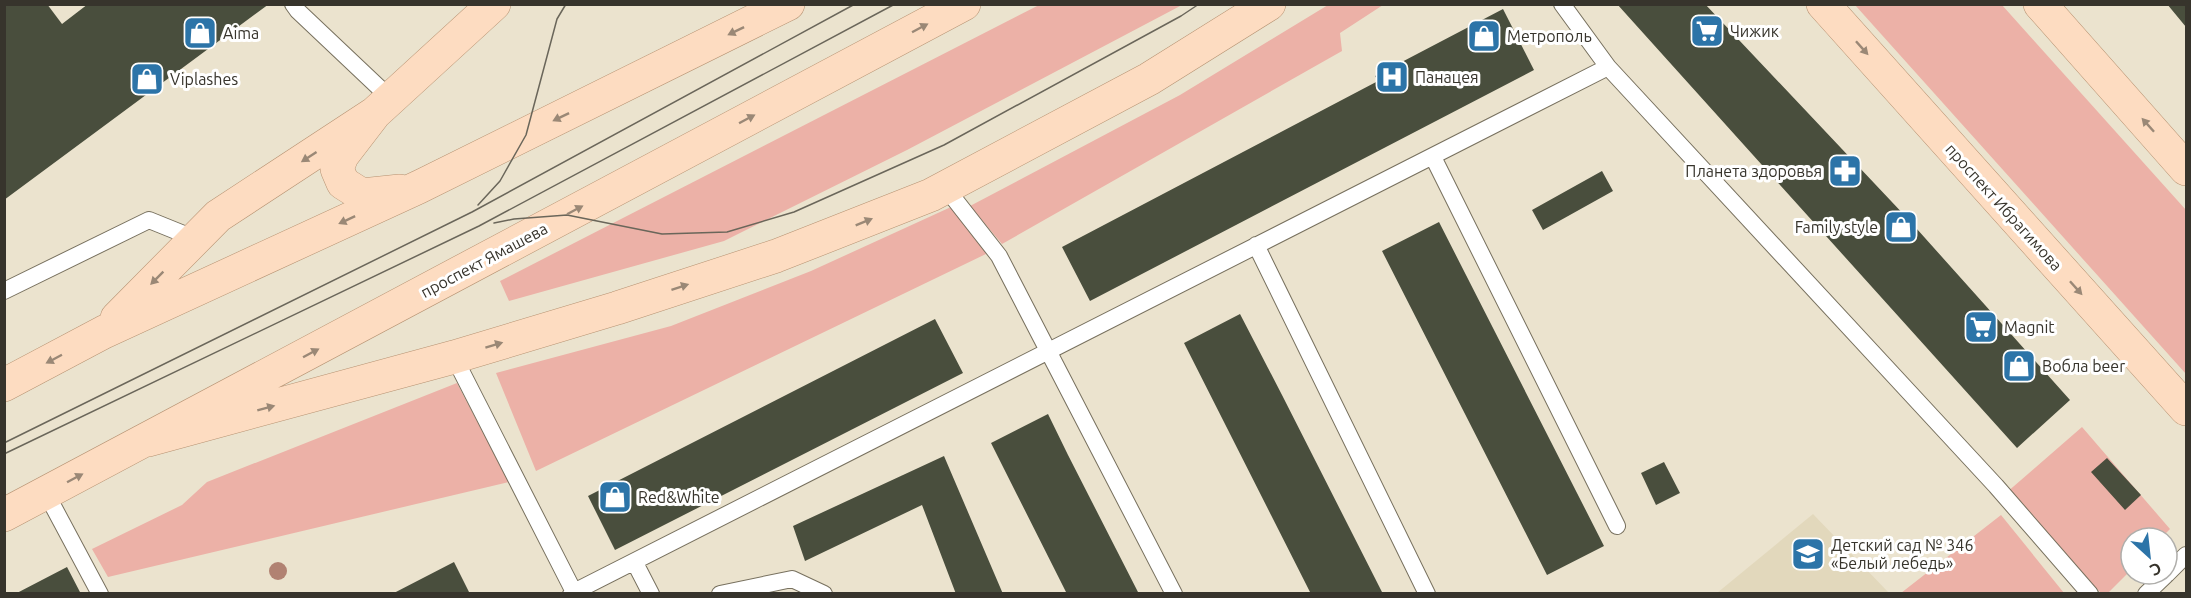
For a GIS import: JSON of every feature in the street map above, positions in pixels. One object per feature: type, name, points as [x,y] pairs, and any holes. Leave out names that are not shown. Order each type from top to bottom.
[{"type":"main road","points":[[104,332],[218,216],[383,105],[494,4]]},
{"type":"main road","points":[[4,385],[104,332],[419,187],[788,4]]},
{"type":"main road","name":"проспект Ямашева","points":[[4,515],[964,4]]},
{"type":"main road","points":[[148,440],[454,357],[617,308],[777,256],[931,195],[1149,79],[1269,4]]},
{"type":"main road","name":"проспект Ибрагимова","points":[[1823,4],[2187,410]]},
{"type":"main road","points":[[2040,4],[2187,169]]},
{"type":"main road","points":[[383,105],[342,156],[337,169],[343,183],[362,195],[396,193],[419,187]]},
{"type":"lane","points":[[293,4],[383,105]]},
{"type":"lane","points":[[1562,4],[1608,67],[1996,486],[2090,594]]},
{"type":"lane","points":[[454,357],[572,593],[1608,67]]},
{"type":"lane","points":[[1433,157],[1617,526]]},
{"type":"lane","points":[[945,187],[999,256],[1174,594]]},
{"type":"lane","points":[[4,291],[149,220],[196,238]]},
{"type":"lane","points":[[1256,245],[1427,594]]},
{"type":"lane","points":[[46,494],[100,594]]},
{"type":"lane","points":[[635,562],[651,594]]},
{"type":"lane","points":[[720,594],[792,579],[824,594]]},
{"type":"shaded area","points":[[1041,4],[1182,5],[907,150],[724,241],[509,301],[500,281]]},
{"type":"shaded area","points":[[1328,5],[1383,5],[1340,33],[1342,51],[1002,244],[970,206],[1180,95]]},
{"type":"shaded area","points":[[1855,5],[2002,5],[2186,210],[2186,374]]},
{"type":"shaded area","points":[[951,207],[988,253],[536,471],[496,373],[671,326],[811,271]]},
{"type":"shaded area","points":[[457,383],[509,482],[108,577],[92,549],[182,505],[207,482]]},
{"type":"shaded area","points":[[2082,427],[2167,526],[2119,526],[2119,582],[2108,593],[2101,593],[2006,493]]},
{"type":"shaded area","name":"Детский сад № 346 «Белый лебедь»","points":[[1813,514],[1889,593],[1717,593]]},
{"type":"shaded area","points":[[2001,515],[2064,593],[1901,593]]},
{"type":"building","points":[[4,4],[47,4],[62,24],[88,4],[269,4],[4,200]]},
{"type":"building","points":[[1617,4],[1705,4],[1908,219],[2070,400],[2017,448]]},
{"type":"building","points":[[2167,4],[2186,4],[2186,27]]},
{"type":"building","points":[[1503,9],[1534,70],[1090,301],[1062,247],[1378,81],[1375,76]]},
{"type":"building","points":[[1602,171],[1613,191],[1543,230],[1532,210]]},
{"type":"building","points":[[1439,222],[1604,546],[1547,575],[1382,251]]},
{"type":"building","points":[[1240,314],[1383,594],[1311,594],[1184,343]]},
{"type":"building","points":[[935,319],[963,373],[615,550],[588,496]]},
{"type":"building","points":[[1048,414],[1139,594],[1067,594],[991,443]]},
{"type":"building","points":[[944,456],[1003,594],[956,594],[922,505],[805,561],[793,526]]},
{"type":"building","points":[[2107,458],[2141,495],[2125,510],[2091,472]]},
{"type":"building","points":[[1664,462],[1680,493],[1656,505],[1641,473]]},
{"type":"building","points":[[454,562],[470,594],[392,594]]},
{"type":"building","points":[[67,567],[81,594],[15,594]]},
{"type":"tram line","points":[[478,205],[500,181],[526,135],[557,19],[566,4]]},
{"type":"tram line","points":[[4,443],[472,212],[855,4]]},
{"type":"tram line","points":[[4,454],[479,226],[895,4]]},
{"type":"tram line","points":[[494,223],[567,215],[662,234],[727,232],[794,212],[944,145],[1199,4]]},
{"type":"place","name":"Чижик","points":[[1707,31]]},
{"type":"place","name":"Aima","points":[[200,33]]},
{"type":"place","name":"Метрополь","points":[[1484,36]]},
{"type":"place","name":"Панацея","points":[[1392,77]]},
{"type":"place","name":"Viplashes","points":[[147,79]]},
{"type":"place","name":"Планета здоровья","points":[[1845,171]]},
{"type":"place","name":"Family style","points":[[1901,227]]},
{"type":"place","name":"Magnit","points":[[1981,327]]},
{"type":"place","name":"Вобла beer","points":[[2019,366]]},
{"type":"place","name":"Red&White","points":[[615,497]]},
{"type":"place","name":"Детский сад № 346 «Белый лебедь»","points":[[1808,554]]}]
